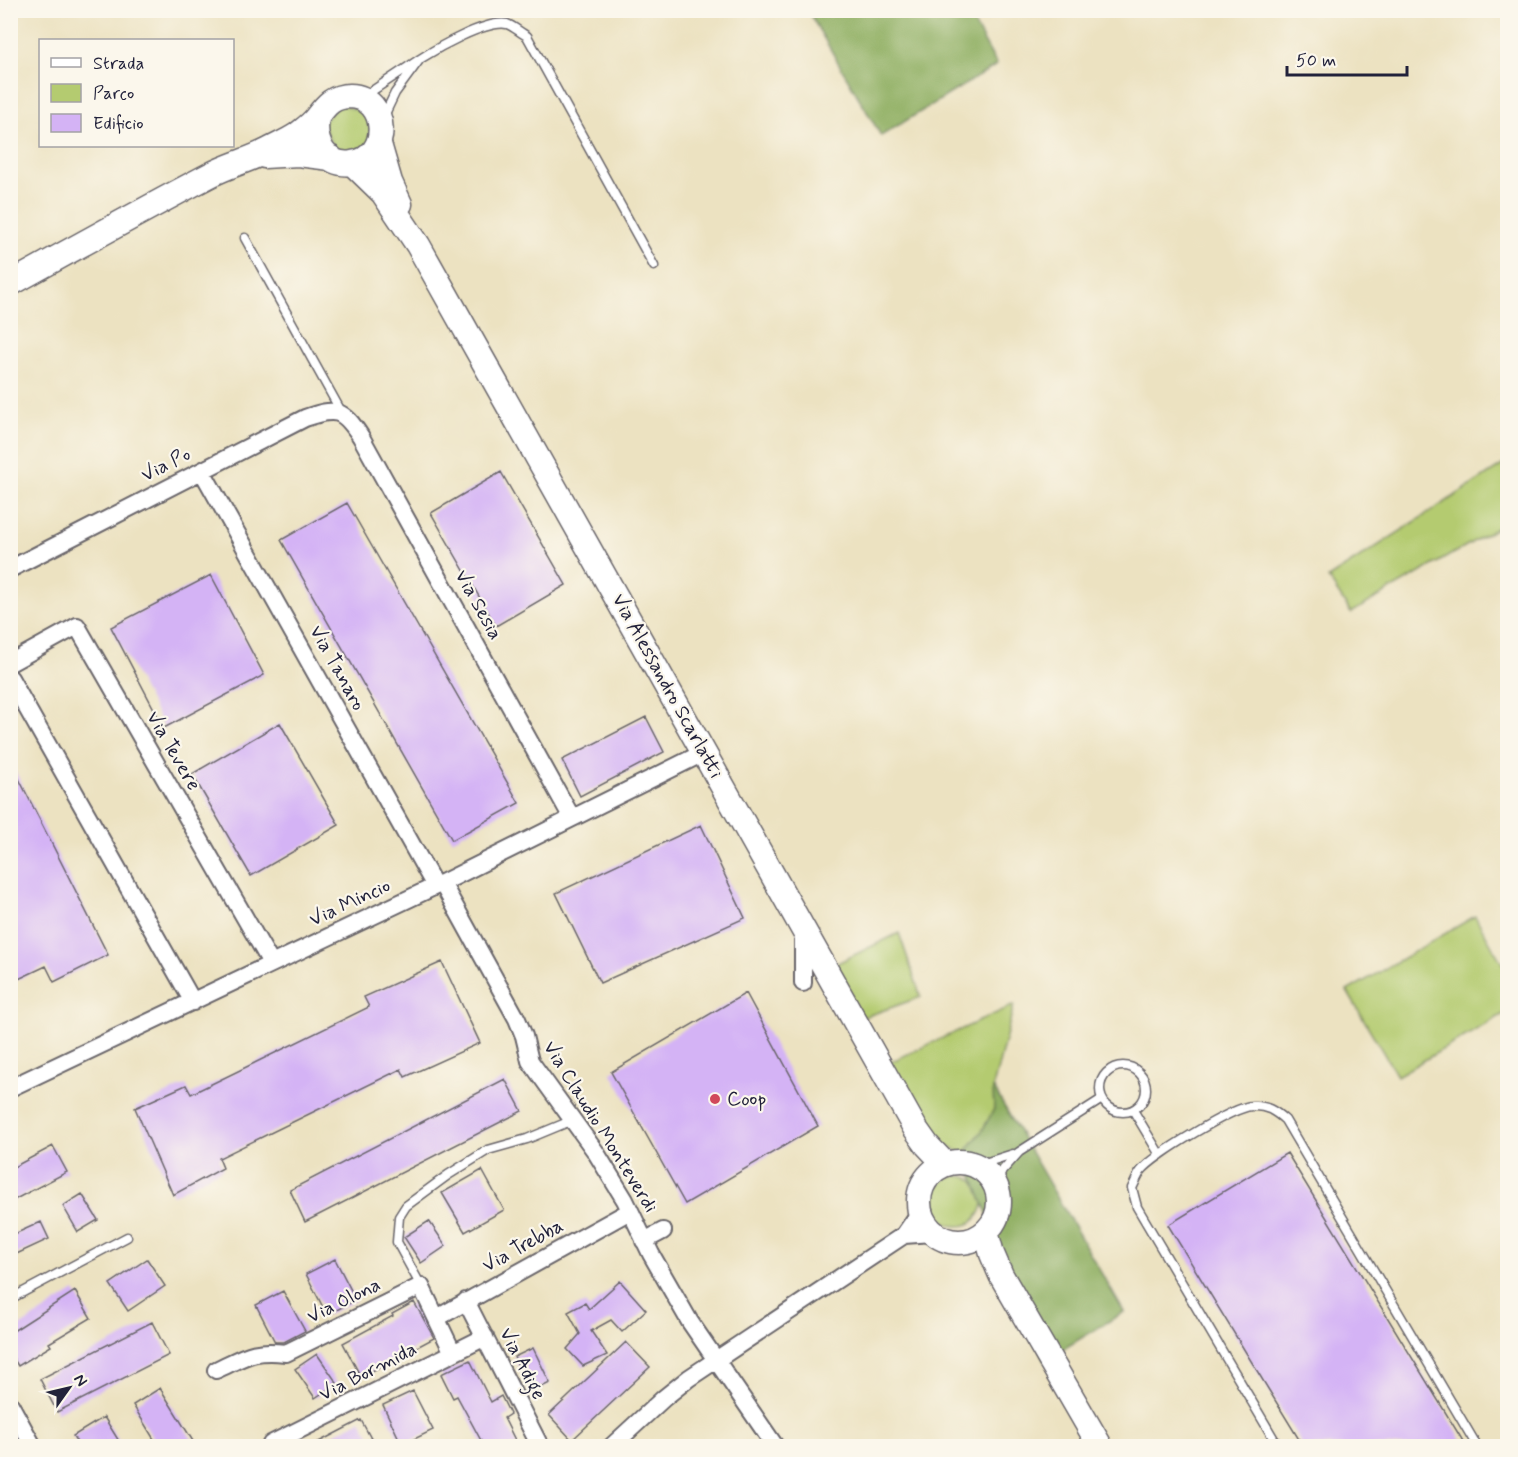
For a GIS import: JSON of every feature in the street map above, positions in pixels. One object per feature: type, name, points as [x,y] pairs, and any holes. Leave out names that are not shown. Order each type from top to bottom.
[{"type":"street","points":[[10,284],[213,173],[256,156],[295,136],[316,118],[330,101],[350,96],[361,98],[376,111],[380,133],[372,153],[363,160],[341,161],[298,154],[256,156]]},
{"type":"street","points":[[316,118],[316,141],[322,151],[341,161]]},
{"type":"street","name":"Via Alessandro Scarlatti","points":[[380,133],[390,182],[418,245]]},
{"type":"street","name":"Via Alessandro Scarlatti","points":[[341,161],[383,193],[418,245],[705,752],[937,1170]]},
{"type":"street","name":"Via Po","points":[[10,569],[305,418],[324,411],[336,411],[344,415]]},
{"type":"street","name":"Via Sesia","points":[[344,415],[361,437],[572,818]]},
{"type":"street","name":"Via Tanaro","points":[[202,471],[438,884]]},
{"type":"street","name":"Via Tevere","points":[[10,663],[77,626],[272,963]]},
{"type":"street","points":[[10,678],[193,1002]]},
{"type":"street","name":"Via Mincio","points":[[10,1089],[438,884],[705,752]]},
{"type":"street","name":"Via Claudio Monteverdi","points":[[438,884],[517,1019],[530,1061],[595,1151],[690,1322],[775,1446]]},
{"type":"street","points":[[803,929],[803,983]]},
{"type":"street","points":[[966,1163],[975,1166],[990,1178],[995,1186],[999,1205],[997,1215],[977,1237],[949,1241],[932,1233],[924,1223],[920,1212],[918,1199],[921,1187],[937,1170],[966,1163]]},
{"type":"street","name":"Via Trebba","points":[[437,1318],[630,1211]]},
{"type":"street","points":[[904,1235],[920,1212]]},
{"type":"street","points":[[644,1241],[663,1231]]},
{"type":"street","points":[[612,1446],[663,1398],[837,1272],[904,1235],[932,1233]]},
{"type":"street","points":[[977,1237],[986,1258],[1001,1275],[1100,1446]]},
{"type":"street","points":[[421,1286],[453,1353]]},
{"type":"street","name":"Via Olona","points":[[216,1370],[254,1352],[286,1353],[421,1286]]},
{"type":"street","name":"Via Adige","points":[[466,1301],[540,1446]]},
{"type":"street","name":"Via Bormida","points":[[271,1444],[485,1337]]},
{"type":"street","points":[[10,1404],[33,1446]]},
{"type":"lane","points":[[361,98],[442,45],[489,26],[507,24],[527,36],[654,266]]},
{"type":"lane","points":[[380,133],[395,93],[420,59]]},
{"type":"lane","points":[[245,238],[344,415]]},
{"type":"lane","points":[[1127,1066],[1140,1073],[1146,1086],[1142,1102],[1133,1110],[1122,1112],[1113,1110],[1102,1099],[1100,1085],[1102,1078],[1113,1068],[1127,1066]]},
{"type":"lane","points":[[975,1166],[1019,1152],[1102,1099]]},
{"type":"lane","points":[[1278,1446],[1137,1207],[1132,1188],[1141,1171],[1160,1155],[1229,1114],[1250,1106],[1264,1106],[1275,1110],[1285,1120],[1477,1446]]},
{"type":"lane","points":[[1133,1110],[1160,1155]]},
{"type":"lane","points":[[421,1286],[396,1242],[399,1217],[406,1206],[448,1175],[488,1150],[527,1139],[573,1119]]},
{"type":"lane","points":[[995,1186],[1002,1171],[1019,1152]]},
{"type":"lane","points":[[10,1299],[127,1237]]},
{"type":"green space","points":[[808,11],[967,11],[997,65],[881,136]]},
{"type":"green space","points":[[339,104],[371,114],[369,148],[336,154],[322,123]]},
{"type":"green space","points":[[1507,462],[1507,522],[1351,613],[1328,578]]},
{"type":"green space","points":[[1475,916],[1507,972],[1507,1012],[1397,1076],[1347,991]]},
{"type":"green space","points":[[899,933],[921,997],[850,1022],[823,970]]},
{"type":"green space","points":[[1014,1005],[993,1087],[994,1109],[982,1131],[964,1154],[934,1139],[888,1063]]},
{"type":"green space","points":[[993,1087],[1124,1312],[1044,1361],[964,1154],[982,1131],[994,1109]]},
{"type":"green space","points":[[953,1176],[963,1176],[976,1183],[983,1196],[983,1206],[976,1219],[963,1226],[953,1226],[944,1222],[937,1215],[933,1206],[933,1196],[937,1187],[944,1180]]},
{"type":"building","points":[[501,472],[566,585],[496,626],[431,513]]},
{"type":"building","points":[[347,503],[519,803],[452,840],[281,540]]},
{"type":"building","points":[[211,575],[264,675],[164,728],[111,627]]},
{"type":"building","points":[[646,717],[664,752],[580,796],[562,760]]},
{"type":"building","points":[[280,723],[339,825],[251,876],[192,774]]},
{"type":"building","points":[[10,761],[108,955],[54,982],[46,966],[10,983]]},
{"type":"building","points":[[701,825],[745,918],[600,983],[556,893]]},
{"type":"building","points":[[442,962],[480,1043],[405,1077],[401,1069],[219,1158],[223,1168],[173,1195],[135,1108],[186,1085],[191,1094],[369,1007],[364,997]]},
{"type":"building","name":"Coop","points":[[746,993],[818,1126],[685,1204],[611,1072]]},
{"type":"building","points":[[505,1079],[522,1111],[305,1222],[290,1190]]},
{"type":"building","points":[[53,1146],[67,1172],[10,1202],[10,1169]]},
{"type":"building","points":[[1287,1153],[1466,1446],[1303,1446],[1168,1225]]},
{"type":"building","points":[[482,1170],[504,1210],[465,1232],[442,1193]]},
{"type":"building","points":[[82,1194],[98,1220],[78,1232],[63,1206]]},
{"type":"building","points":[[429,1221],[446,1246],[421,1263],[404,1237]]},
{"type":"building","points":[[41,1222],[49,1239],[10,1257],[10,1236]]},
{"type":"building","points":[[147,1259],[165,1286],[128,1311],[110,1284]]},
{"type":"building","points":[[335,1259],[356,1300],[327,1315],[306,1274]]},
{"type":"building","points":[[620,1281],[646,1310],[622,1332],[611,1320],[591,1331],[607,1355],[583,1366],[567,1349],[580,1334],[568,1312],[585,1303],[589,1309]]},
{"type":"building","points":[[75,1291],[91,1318],[49,1343],[51,1346],[18,1366],[10,1353],[10,1333]]},
{"type":"building","points":[[283,1291],[305,1331],[284,1342],[275,1342],[256,1305]]},
{"type":"building","points":[[414,1302],[434,1338],[361,1377],[343,1343]]},
{"type":"building","points":[[152,1322],[169,1355],[57,1412],[40,1379]]},
{"type":"building","points":[[626,1342],[650,1367],[572,1440],[549,1415]]},
{"type":"building","points":[[533,1348],[550,1383],[531,1392],[514,1357]]},
{"type":"building","points":[[317,1354],[337,1383],[315,1398],[295,1369]]},
{"type":"building","points":[[470,1360],[491,1402],[501,1396],[510,1414],[504,1418],[518,1446],[484,1446],[457,1396],[453,1398],[441,1374]]},
{"type":"building","points":[[160,1388],[196,1446],[158,1446],[133,1405]]},
{"type":"building","points":[[413,1391],[433,1430],[402,1445],[383,1405]]},
{"type":"building","points":[[104,1417],[122,1446],[79,1446],[73,1436]]},
{"type":"building","points":[[361,1420],[375,1446],[311,1446]]},
{"type":"place","name":"Coop","points":[[715,1099]]}]
